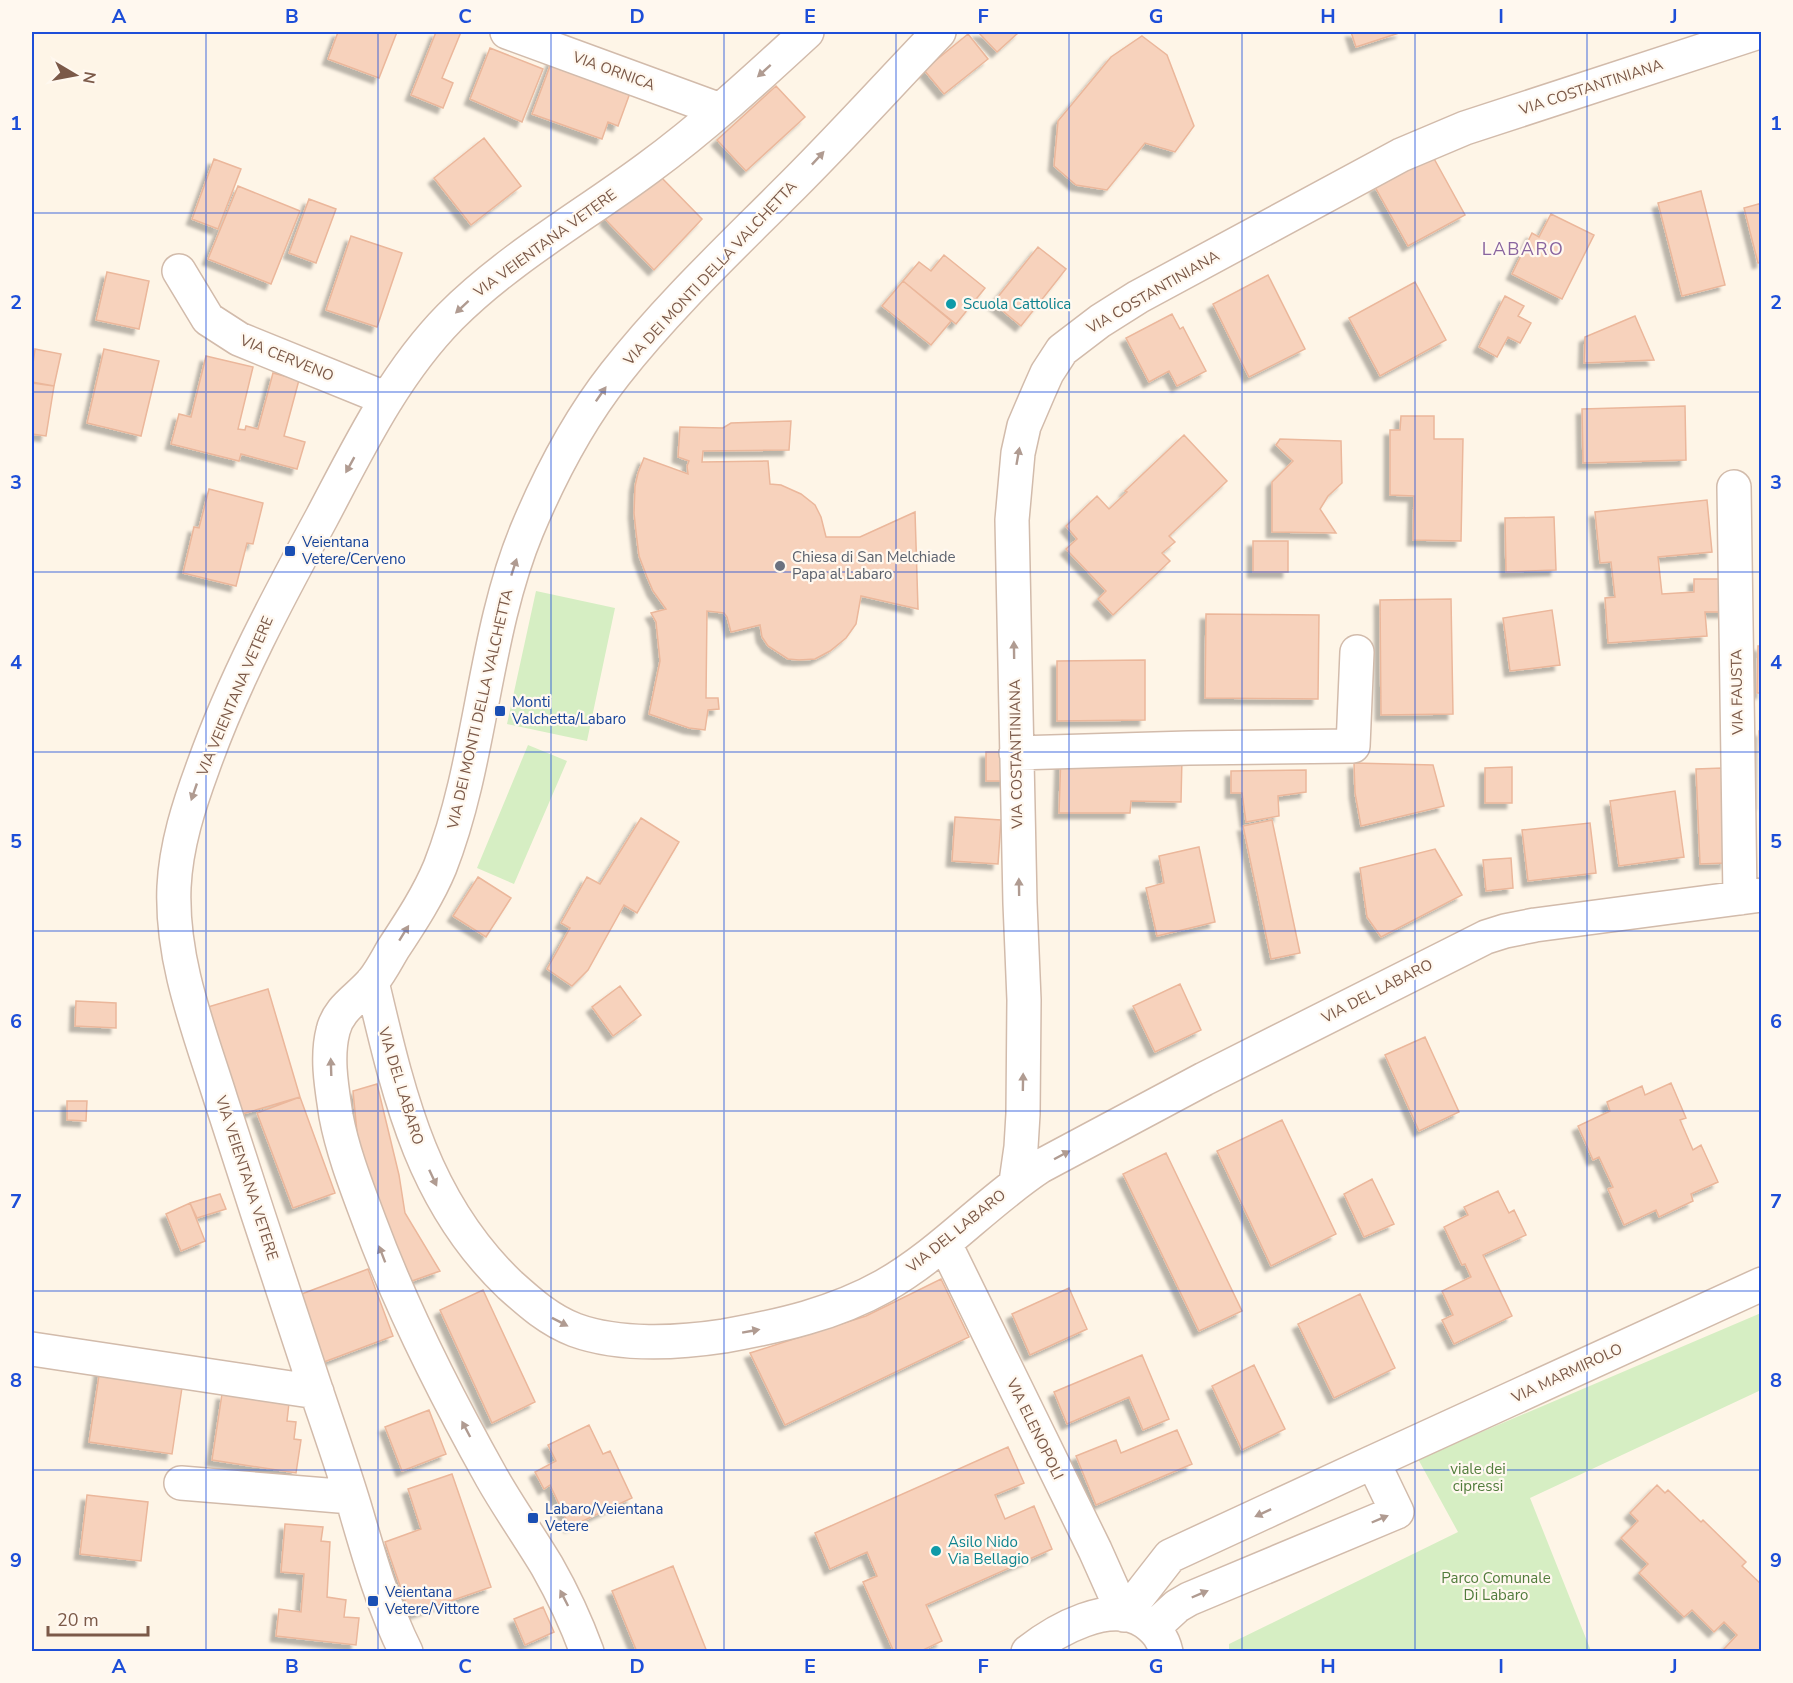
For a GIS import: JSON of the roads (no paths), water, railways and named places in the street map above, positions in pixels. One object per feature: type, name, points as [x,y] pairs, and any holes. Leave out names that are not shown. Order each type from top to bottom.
[{"type":"street","name":"VIA ORNICA","points":[[507,32],[720,110]]},
{"type":"street","name":"VIA VEIENTANA VETERE","points":[[406,1652],[396,1633],[380,1587],[188,998],[175,926],[175,873],[185,821],[209,751],[235,688],[288,580],[387,399],[418,354],[470,299],[522,257],[650,167],[720,110],[807,32]]},
{"type":"street","name":"VIA DEI MONTI DELLA VALCHETTA","points":[[372,982],[418,909],[439,869],[455,821],[502,608],[512,573],[526,532],[576,431],[614,376],[681,299],[939,32]]},
{"type":"street","name":"VIA COSTANTINIANA","points":[[1016,1182],[1021,1147],[1024,1044],[1011,554],[1012,506],[1024,426],[1047,373],[1062,350],[1091,327],[1138,297],[1401,154],[1465,128],[1759,32]]},
{"type":"street","name":"VIA CERVENO","points":[[179,271],[208,319],[239,339],[387,399]]},
{"type":"street","name":"VIA FAUSTA","points":[[1734,487],[1751,896]]},
{"type":"street","points":[[1016,753],[1353,746],[1357,652]]},
{"type":"street","name":"VIA DEL LABARO","points":[[372,982],[404,1107],[422,1154],[450,1210],[476,1247],[536,1308],[566,1326],[607,1338],[671,1341],[709,1338],[791,1323],[831,1310],[868,1294],[901,1276],[945,1244],[1016,1182],[1041,1166],[1204,1079],[1486,937],[1535,925],[1751,896]]},
{"type":"street","points":[[372,982],[340,1013],[331,1041],[331,1075],[335,1107],[353,1179],[384,1260],[420,1341],[494,1481],[557,1584],[587,1652]]},
{"type":"street","name":"VIA ELENOPOLI","points":[[945,1244],[1089,1539],[1148,1631]]},
{"type":"street","name":"VIA MARMIROLO","points":[[1148,1631],[1170,1556],[1761,1284]]},
{"type":"street","points":[[32,1349],[317,1392]]},
{"type":"street","points":[[1028,1652],[1064,1629],[1090,1618],[1107,1615],[1148,1631],[1177,1606],[1189,1599],[1397,1512],[1373,1462]]},
{"type":"street","points":[[181,1483],[351,1497]]},
{"type":"place","name":"Scuola Cattolica","points":[[951,304]]},
{"type":"place","name":"Veientana Vetere/Cerveno","points":[[290,551]]},
{"type":"place","name":"Chiesa di San Melchiade Papa al Labaro","points":[[780,566]]},
{"type":"place","name":"Monti Valchetta/Labaro","points":[[500,711]]},
{"type":"place","name":"Labaro/Veientana Vetere","points":[[533,1518]]},
{"type":"place","name":"Asilo Nido Via Bellagio","points":[[936,1551]]},
{"type":"place","name":"Veientana Vetere/Vittore","points":[[373,1601]]},
{"type":"district","name":"LABARO","points":[[1523,249]]},
{"type":"park label","name":"viale dei cipressi","points":[[1478,1478]]},
{"type":"park label","name":"Parco Comunale Di Labaro","points":[[1496,1586]]}]
